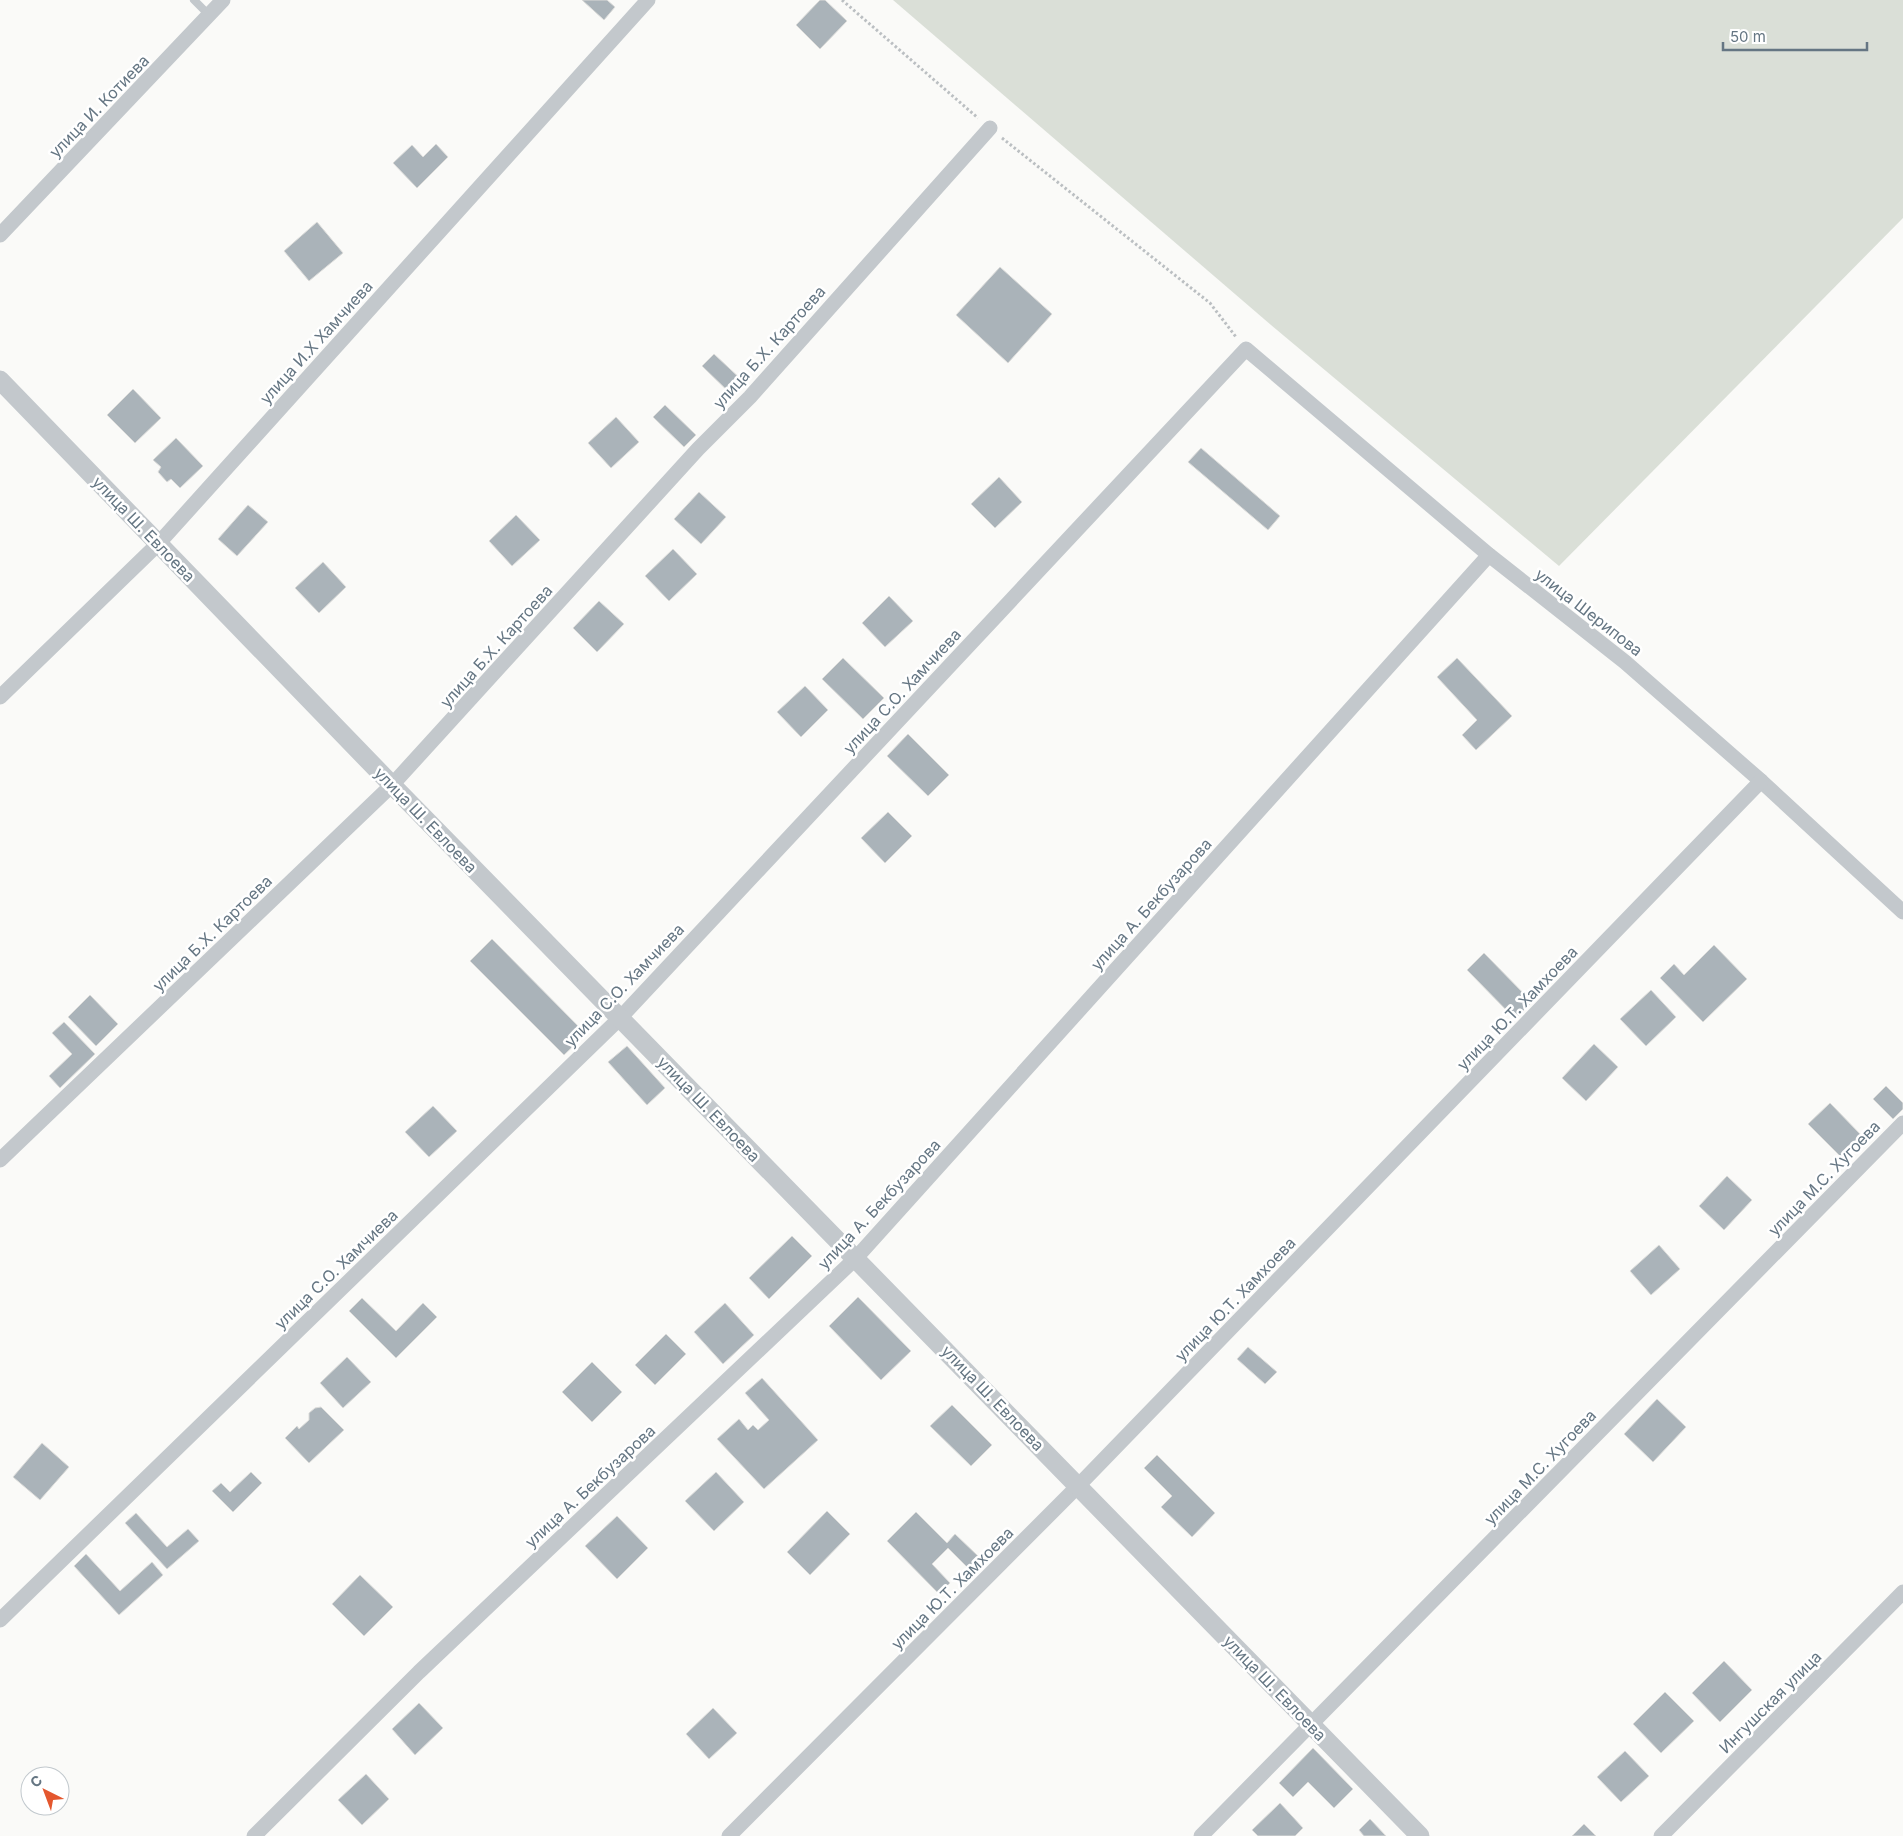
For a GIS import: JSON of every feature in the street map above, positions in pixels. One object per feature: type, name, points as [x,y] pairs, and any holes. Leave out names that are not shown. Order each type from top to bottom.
[{"type":"street","name":"улица И. Котиева","points":[[0,235],[223,0]]},
{"type":"street","name":"улица И.Х Хамчиева","points":[[0,697],[158,544],[648,0]]},
{"type":"street","name":"улица Б.Х. Картоева","points":[[0,1160],[392,785],[685,464],[750,397],[990,128]]},
{"type":"street","name":"улица Шерипова","points":[[1246,349],[1489,555],[1625,662],[1761,781],[1903,912]]},
{"type":"street","name":"улица С.О. Хамчиева","points":[[0,1620],[620,1018],[1246,349]]},
{"type":"street","name":"улица Ш. Евлоева","points":[[0,380],[392,785],[1420,1836]]},
{"type":"street","name":"улица А. Бекбузарова","points":[[254,1836],[419,1672],[856,1258],[1489,555]]},
{"type":"street","name":"улица Ю.Т. Хамхоева","points":[[728,1836],[1078,1486],[1761,781]]},
{"type":"street","name":"улица М.С. Хугоева","points":[[1202,1836],[1903,1122]]},
{"type":"street","name":"Ингушская улица","points":[[1661,1836],[1903,1592]]},
{"type":"lane","points":[[194,0],[209,15]]},
{"type":"path","points":[[842,0],[990,128],[1210,303],[1246,349]]},
{"type":"shaded area","points":[[893,0],[1903,0],[1903,218],[1559,566],[1271,325]]},
{"type":"building","points":[[582,0],[607,0],[615,7],[604,20]]},
{"type":"building","points":[[820,0],[825,0],[847,21],[820,49],[796,25]]},
{"type":"building","points":[[436,144],[448,157],[417,188],[393,163],[412,145],[423,157]]},
{"type":"building","points":[[317,222],[343,253],[309,281],[284,251]]},
{"type":"building","points":[[1000,267],[1052,314],[1008,363],[956,315]]},
{"type":"building","points":[[714,354],[745,383],[733,396],[702,366]]},
{"type":"building","points":[[133,389],[161,418],[135,443],[107,415]]},
{"type":"building","points":[[665,405],[696,435],[684,447],[653,417]]},
{"type":"building","points":[[616,417],[639,442],[611,468],[588,443]]},
{"type":"building","points":[[176,438],[203,466],[180,488],[171,479],[167,482],[158,472],[161,467],[153,460]]},
{"type":"building","points":[[1201,448],[1280,516],[1268,530],[1188,462]]},
{"type":"building","points":[[999,477],[1022,502],[995,528],[971,504]]},
{"type":"building","points":[[699,492],[726,517],[701,544],[674,519]]},
{"type":"building","points":[[248,505],[268,522],[237,556],[218,539]]},
{"type":"building","points":[[516,515],[540,540],[512,566],[489,541]]},
{"type":"building","points":[[673,549],[697,574],[669,601],[645,576]]},
{"type":"building","points":[[323,562],[346,587],[319,613],[295,588]]},
{"type":"building","points":[[889,596],[913,621],[885,647],[862,623]]},
{"type":"building","points":[[599,601],[624,624],[597,652],[573,628]]},
{"type":"building","points":[[843,658],[884,698],[863,719],[822,679]]},
{"type":"building","points":[[1457,658],[1512,716],[1476,750],[1462,735],[1477,720],[1437,677]]},
{"type":"building","points":[[805,686],[828,710],[801,737],[777,712]]},
{"type":"building","points":[[908,734],[949,775],[928,796],[887,756]]},
{"type":"building","points":[[888,812],[912,836],[885,863],[861,838]]},
{"type":"building","points":[[492,939],[586,1034],[564,1055],[470,961]]},
{"type":"building","points":[[1714,945],[1747,979],[1703,1022],[1660,978],[1674,964],[1684,975]]},
{"type":"building","points":[[1484,953],[1532,1002],[1515,1019],[1467,970]]},
{"type":"building","points":[[1651,990],[1676,1017],[1646,1046],[1620,1019]]},
{"type":"building","points":[[90,995],[118,1024],[96,1046],[68,1017]]},
{"type":"building","points":[[64,1022],[95,1054],[60,1088],[49,1076],[72,1054],[52,1033]]},
{"type":"building","points":[[1594,1044],[1618,1067],[1586,1101],[1562,1078]]},
{"type":"building","points":[[627,1046],[665,1088],[647,1105],[608,1062]]},
{"type":"building","points":[[1886,1086],[1903,1103],[1903,1109],[1893,1119],[1873,1099]]},
{"type":"building","points":[[1830,1103],[1862,1136],[1841,1157],[1808,1124]]},
{"type":"building","points":[[433,1106],[457,1131],[429,1157],[405,1132]]},
{"type":"building","points":[[1727,1176],[1752,1200],[1724,1230],[1699,1206]]},
{"type":"building","points":[[792,1236],[812,1256],[769,1299],[749,1278]]},
{"type":"building","points":[[1659,1245],[1680,1269],[1651,1295],[1630,1271]]},
{"type":"building","points":[[858,1297],[911,1351],[881,1380],[829,1326]]},
{"type":"building","points":[[362,1298],[396,1331],[423,1303],[437,1317],[396,1358],[349,1311]]},
{"type":"building","points":[[725,1303],[754,1335],[723,1364],[694,1332]]},
{"type":"building","points":[[666,1334],[686,1354],[655,1385],[635,1365]]},
{"type":"building","points":[[1248,1347],[1277,1372],[1265,1384],[1237,1359]]},
{"type":"building","points":[[347,1357],[371,1382],[343,1408],[320,1383]]},
{"type":"building","points":[[592,1362],[622,1392],[592,1422],[562,1392]]},
{"type":"building","points":[[762,1378],[818,1440],[764,1489],[717,1439],[739,1419],[748,1430],[753,1425],[758,1430],[769,1420],[745,1393]]},
{"type":"building","points":[[1657,1399],[1686,1427],[1653,1462],[1624,1434]]},
{"type":"building","points":[[952,1405],[992,1445],[971,1466],[930,1426]]},
{"type":"building","points":[[321,1407],[344,1430],[309,1463],[285,1438],[297,1426],[299,1429],[309,1420],[309,1413],[315,1408]]},
{"type":"building","points":[[42,1443],[69,1467],[40,1500],[13,1477]]},
{"type":"building","points":[[1157,1455],[1215,1513],[1192,1537],[1161,1507],[1172,1496],[1144,1468]]},
{"type":"building","points":[[251,1472],[262,1483],[233,1512],[212,1491],[221,1483],[230,1492]]},
{"type":"building","points":[[716,1472],[744,1502],[714,1531],[685,1501]]},
{"type":"building","points":[[827,1511],[850,1534],[810,1575],[787,1552]]},
{"type":"building","points":[[916,1512],[947,1543],[955,1534],[979,1557],[968,1568],[948,1548],[932,1564],[950,1583],[939,1594],[887,1541]]},
{"type":"building","points":[[136,1513],[167,1547],[188,1529],[199,1541],[167,1569],[125,1523]]},
{"type":"building","points":[[617,1516],[648,1548],[617,1579],[585,1546]]},
{"type":"building","points":[[86,1554],[120,1591],[152,1562],[163,1575],[119,1615],[74,1566]]},
{"type":"building","points":[[360,1575],[393,1607],[364,1636],[332,1604]]},
{"type":"building","points":[[1724,1661],[1752,1690],[1720,1722],[1692,1693]]},
{"type":"building","points":[[1665,1692],[1694,1721],[1661,1753],[1633,1724]]},
{"type":"building","points":[[419,1703],[443,1728],[415,1755],[392,1729]]},
{"type":"building","points":[[713,1708],[737,1733],[709,1759],[686,1734]]},
{"type":"building","points":[[1313,1748],[1353,1789],[1334,1808],[1308,1782],[1293,1797],[1279,1783]]},
{"type":"building","points":[[1625,1751],[1649,1776],[1621,1802],[1597,1777]]},
{"type":"building","points":[[366,1774],[389,1799],[362,1825],[338,1800]]},
{"type":"building","points":[[1280,1803],[1303,1828],[1295,1836],[1258,1836],[1252,1830]]},
{"type":"building","points":[[1370,1819],[1386,1836],[1364,1836],[1359,1830]]},
{"type":"building","points":[[1584,1824],[1596,1836],[1572,1836]]}]
